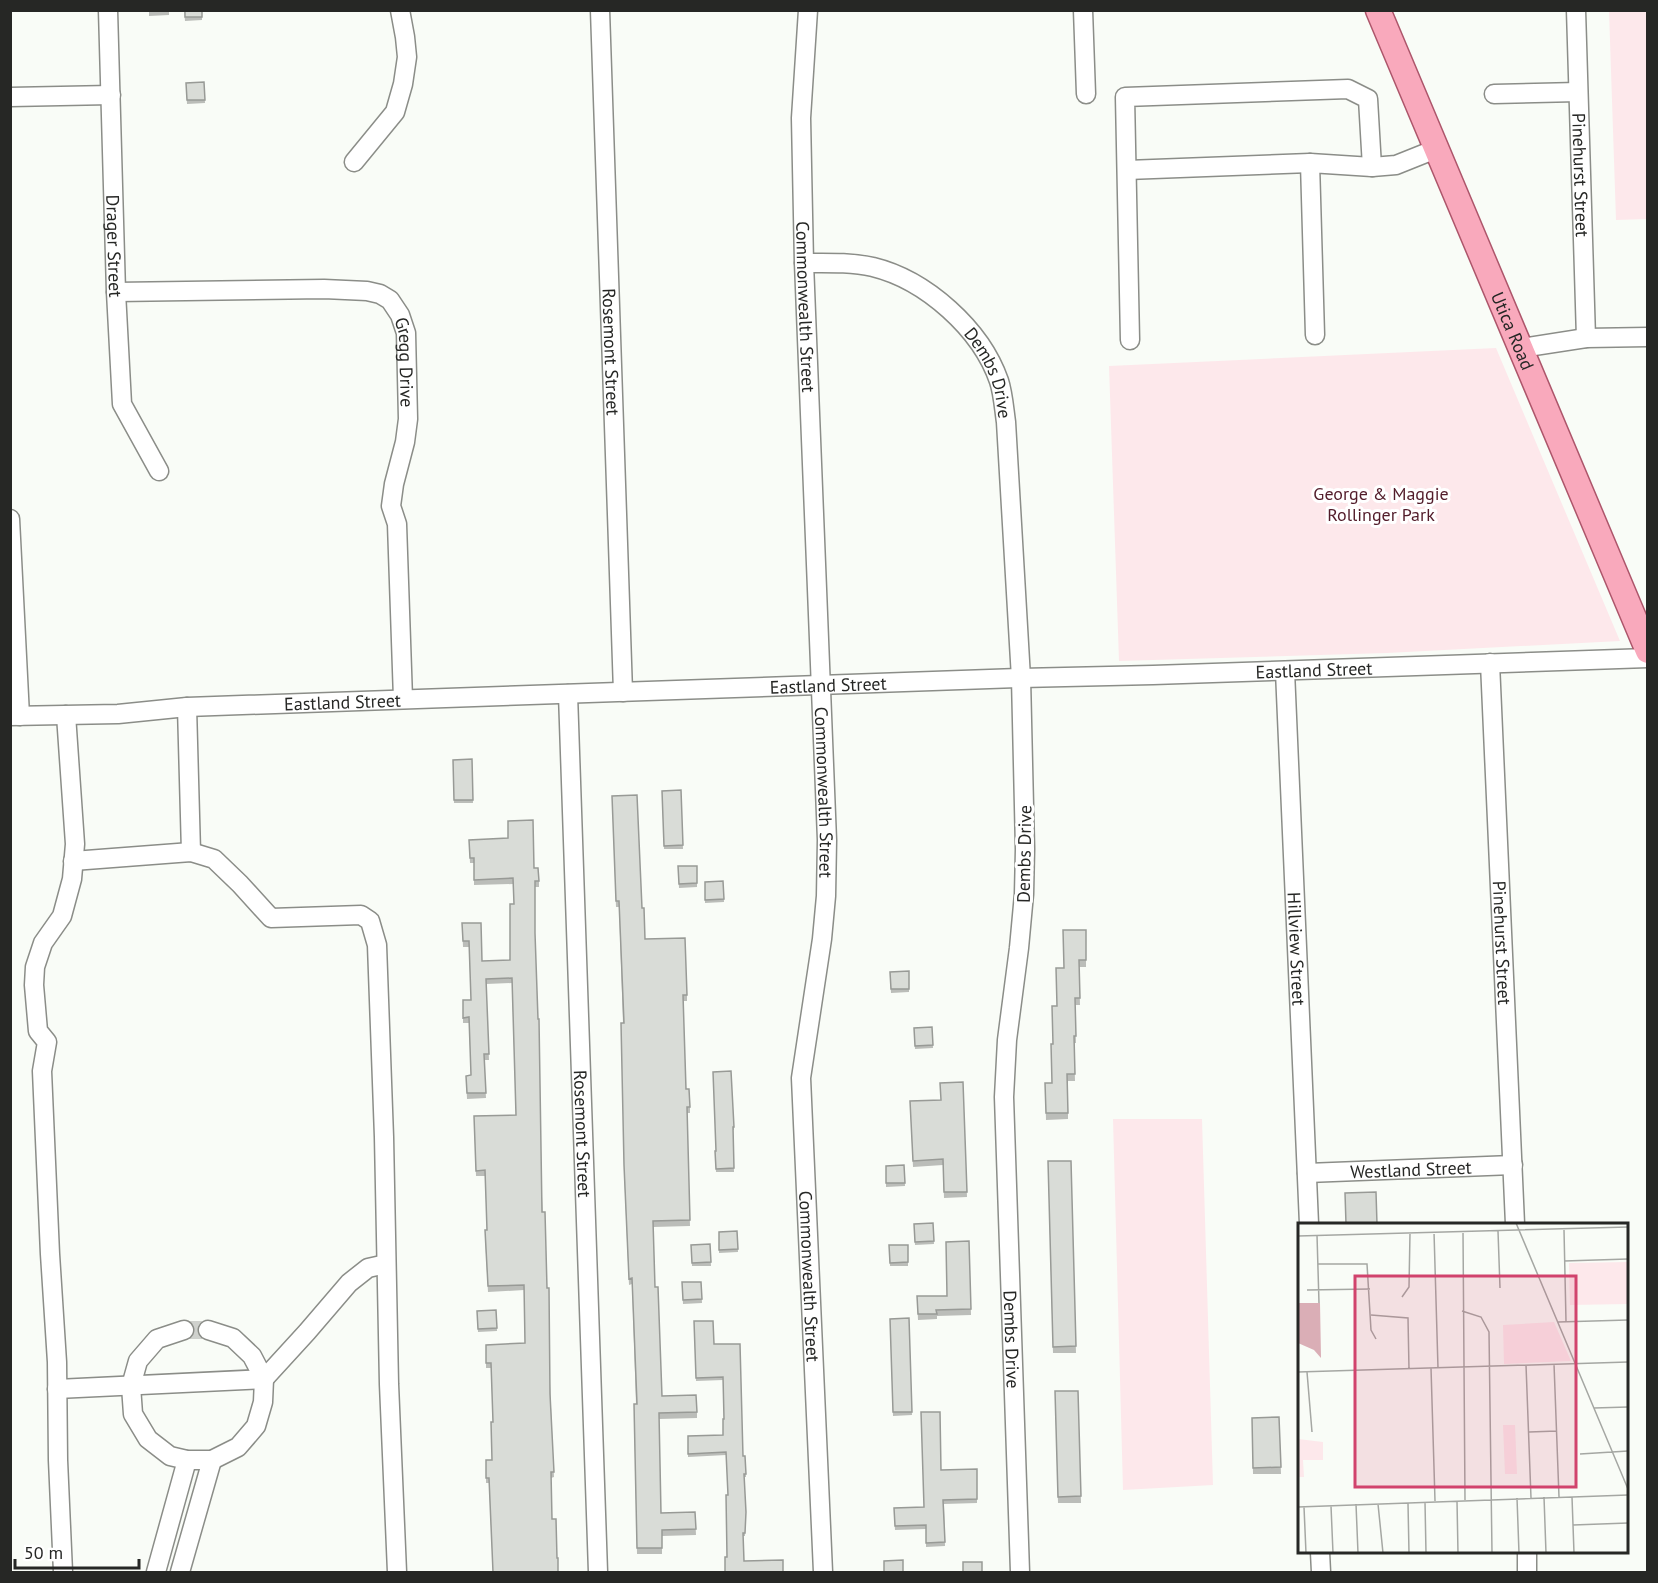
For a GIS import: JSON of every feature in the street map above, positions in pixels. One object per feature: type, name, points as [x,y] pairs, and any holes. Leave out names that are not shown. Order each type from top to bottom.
[{"type":"main road","name":"Utica Road","points":[[1378,10],[1647,651]]},
{"type":"street","name":"Drager Street","points":[[108,10],[116,292],[122,404],[159,471]]},
{"type":"street","points":[[354,162],[394,112],[403,84],[406,57],[400,10]]},
{"type":"street","name":"Rosemont Street","points":[[600,10],[623,692]]},
{"type":"street","name":"Commonwealth Street","points":[[808,10],[801,117],[804,262],[827,840],[826,896],[822,939],[801,1078],[823,1572]]},
{"type":"street","points":[[1083,10],[1086,94]]},
{"type":"street","name":"Pinehurst Street","points":[[1576,10],[1586,338]]},
{"type":"street","points":[[1130,340],[1125,97],[1348,89],[1368,99],[1372,167]]},
{"type":"street","points":[[1494,94],[1578,92]]},
{"type":"street","points":[[10,97],[111,95]]},
{"type":"street","points":[[1127,170],[1310,163],[1372,167],[1396,165],[1436,149]]},
{"type":"street","points":[[1310,163],[1314,335]]},
{"type":"street","name":"Dembs Drive","points":[[804,262],[848,263],[873,267],[917,286],[948,308],[975,337],[991,362],[999,382],[1006,422],[1021,678],[1025,818],[1024,894],[1006,1040],[1004,1097],[1020,1572]]},
{"type":"street","name":"Gregg Drive","points":[[116,292],[324,289],[367,291],[380,294],[390,300],[400,315],[406,333],[408,419],[391,506],[397,524],[403,699]]},
{"type":"street","points":[[1521,348],[1586,338],[1647,337]]},
{"type":"street","points":[[10,519],[15,716]]},
{"type":"street","name":"Eastland Street","points":[[15,716],[118,714],[187,706],[1647,658]]},
{"type":"street","name":"Pinehurst Street","points":[[1490,663],[1515,1223]]},
{"type":"street","name":"Hillview Street","points":[[1285,671],[1309,1223]]},
{"type":"street","name":"Rosemont Street","points":[[568,694],[598,1572]]},
{"type":"street","points":[[187,706],[191,852]]},
{"type":"street","points":[[63,1572],[57,1362],[42,1071],[47,1042],[38,1031],[34,985],[35,967],[43,943],[62,916],[72,879],[75,844],[66,715]]},
{"type":"street","points":[[73,861],[191,852],[214,859],[271,918],[361,915],[370,921],[377,945],[389,1384],[397,1572]]},
{"type":"street","name":"Westland Street","points":[[1307,1173],[1513,1165]]},
{"type":"street","points":[[57,1389],[264,1379],[349,1283],[368,1268],[386,1264]]},
{"type":"street","points":[[184,1330],[158,1339],[138,1361],[131,1386],[133,1414],[148,1439],[170,1456],[187,1460],[212,1460],[238,1447],[256,1426],[263,1402],[264,1379],[252,1356],[233,1338],[208,1330]]},
{"type":"street","points":[[156,1572],[187,1460]]},
{"type":"street","points":[[180,1572],[212,1460]]},
{"type":"street","points":[[1320,1553],[1321,1572]]},
{"type":"street","points":[[1527,1553],[1527,1572]]},
{"type":"green space","points":[[1609,11],[1647,11],[1647,219],[1616,220]]},
{"type":"green space","name":"George & Maggie Rollinger Park","points":[[1496,348],[1620,641],[1387,653],[1119,661],[1109,366]]},
{"type":"green space","points":[[1113,1119],[1202,1119],[1213,1485],[1123,1490]]},
{"type":"building","points":[[185,10],[202,10],[202,17],[185,17]]},
{"type":"building","points":[[204,82],[205,100],[187,100],[186,83]]},
{"type":"building","points":[[472,759],[473,800],[454,800],[453,760]]},
{"type":"building","points":[[681,790],[683,845],[664,846],[662,791]]},
{"type":"building","points":[[637,795],[645,939],[685,938],[687,995],[683,995],[686,1089],[689,1089],[690,1107],[687,1107],[690,1220],[653,1221],[662,1396],[696,1395],[697,1412],[659,1413],[661,1513],[695,1512],[696,1529],[662,1530],[662,1548],[637,1548],[634,1404],[637,1404],[632,1278],[629,1279],[624,1165],[621,1023],[624,1023],[612,796]]},
{"type":"building","points":[[533,820],[534,868],[538,868],[539,881],[535,881],[535,933],[539,1019],[542,1212],[545,1212],[547,1288],[549,1288],[550,1394],[554,1472],[551,1472],[552,1519],[556,1519],[558,1572],[493,1572],[489,1478],[486,1478],[486,1460],[492,1460],[491,1422],[493,1422],[491,1363],[486,1363],[486,1345],[525,1343],[524,1285],[488,1286],[485,1170],[476,1171],[474,1116],[516,1115],[512,978],[486,979],[489,1054],[484,1054],[486,1093],[467,1093],[466,1076],[471,1075],[469,1017],[463,1018],[463,1000],[471,1000],[469,941],[463,941],[462,923],[481,923],[482,961],[510,960],[510,904],[514,904],[513,878],[474,880],[474,858],[470,858],[469,840],[508,838],[508,821]]},
{"type":"building","points":[[678,866],[697,866],[697,883],[679,884]]},
{"type":"building","points":[[723,881],[724,899],[705,900],[705,882]]},
{"type":"building","points":[[1063,930],[1086,930],[1086,960],[1079,960],[1080,998],[1075,998],[1075,1074],[1067,1074],[1068,1113],[1046,1113],[1045,1083],[1052,1083],[1052,1006],[1057,1006],[1056,968],[1064,968]]},
{"type":"building","points":[[909,971],[909,989],[891,989],[890,972]]},
{"type":"building","points":[[932,1027],[933,1045],[915,1046],[914,1028]]},
{"type":"building","points":[[731,1071],[734,1168],[716,1169],[713,1072]]},
{"type":"building","points":[[963,1082],[967,1192],[944,1192],[943,1159],[913,1161],[910,1101],[941,1100],[940,1083]]},
{"type":"building","points":[[1048,1161],[1071,1161],[1076,1346],[1053,1347]]},
{"type":"building","points":[[904,1165],[905,1183],[886,1183],[886,1166]]},
{"type":"building","points":[[1376,1192],[1377,1223],[1346,1223],[1345,1193]]},
{"type":"building","points":[[933,1223],[934,1241],[915,1242],[914,1224]]},
{"type":"building","points":[[737,1231],[738,1249],[719,1250],[719,1232]]},
{"type":"building","points":[[969,1241],[971,1309],[936,1310],[937,1314],[918,1314],[917,1296],[947,1296],[946,1242]]},
{"type":"building","points":[[710,1244],[711,1262],[692,1263],[691,1245]]},
{"type":"building","points":[[889,1245],[908,1245],[908,1262],[890,1263]]},
{"type":"building","points":[[682,1282],[701,1282],[702,1299],[683,1300]]},
{"type":"building","points":[[496,1310],[497,1328],[478,1329],[477,1311]]},
{"type":"building","points":[[909,1318],[912,1412],[893,1412],[890,1319]]},
{"type":"building","points":[[694,1321],[713,1321],[714,1344],[740,1344],[743,1456],[745,1456],[746,1474],[744,1474],[746,1512],[745,1533],[743,1533],[744,1561],[783,1560],[783,1572],[725,1572],[725,1557],[727,1557],[726,1495],[728,1495],[726,1452],[688,1454],[688,1436],[723,1435],[724,1419],[723,1377],[696,1378]]},
{"type":"building","points":[[1055,1391],[1078,1391],[1081,1496],[1058,1497]]},
{"type":"building","points":[[921,1412],[940,1412],[941,1470],[977,1469],[977,1499],[943,1500],[945,1542],[926,1543],[926,1525],[895,1526],[894,1508],[924,1507]]},
{"type":"building","points":[[1279,1417],[1281,1467],[1253,1468],[1252,1418]]},
{"type":"building","points":[[903,1560],[903,1572],[884,1572],[884,1561]]},
{"type":"building","points":[[963,1562],[982,1562],[982,1572],[963,1572]]},
{"type":"tunnel","points":[[184,1330],[208,1330]]}]
